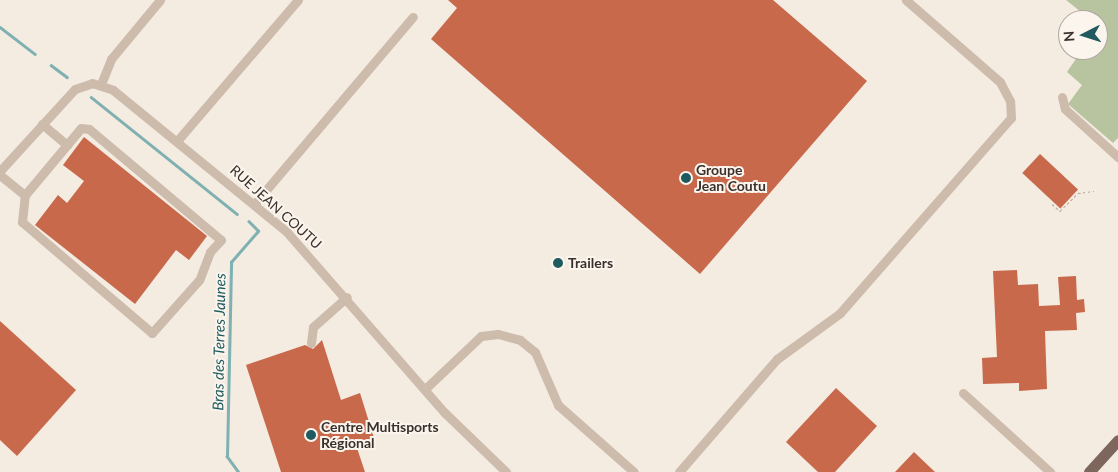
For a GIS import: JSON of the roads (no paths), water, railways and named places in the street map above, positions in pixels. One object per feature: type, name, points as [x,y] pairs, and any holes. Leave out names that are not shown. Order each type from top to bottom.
[{"type":"main road","points":[[1089,472],[1118,440]]},
{"type":"street","points":[[0,171],[76,89],[101,84],[111,59],[160,0]]},
{"type":"street","points":[[177,141],[298,0]]},
{"type":"street","points":[[679,472],[778,359],[840,313],[1011,118],[1010,101],[1000,82],[906,0]]},
{"type":"street","points":[[255,203],[413,17]]},
{"type":"street","name":"RUE JEAN COUTU","points":[[101,84],[255,203],[347,297],[425,389],[506,472]]},
{"type":"street","points":[[1062,97],[1065,109],[1118,157]]},
{"type":"street","points":[[42,124],[67,145]]},
{"type":"street","points":[[81,128],[89,129],[213,230],[221,240],[210,252],[199,280],[152,333],[22,222],[25,195],[67,145],[81,128]]},
{"type":"street","points":[[0,175],[25,195]]},
{"type":"street","points":[[311,343],[313,327],[347,297]]},
{"type":"street","points":[[425,389],[481,336],[498,334],[520,340],[535,352],[558,406],[634,472]]},
{"type":"street","points":[[964,393],[1050,472]]},
{"type":"waterway","name":"Bras des Terres Jaunes","points":[[0,27],[35,54]]},
{"type":"waterway","name":"Bras des Terres Jaunes","points":[[51,65],[67,77]]},
{"type":"waterway","name":"Bras des Terres Jaunes","points":[[91,97],[237,214]]},
{"type":"waterway","name":"Bras des Terres Jaunes","points":[[238,472],[227,457],[231,262],[258,231],[249,222]]},
{"type":"place","name":"Groupe Jean Coutu","points":[[686,178]]},
{"type":"place","name":"Trailers","points":[[558,263]]},
{"type":"place","name":"Centre Multisports Régional","points":[[311,435]]}]
